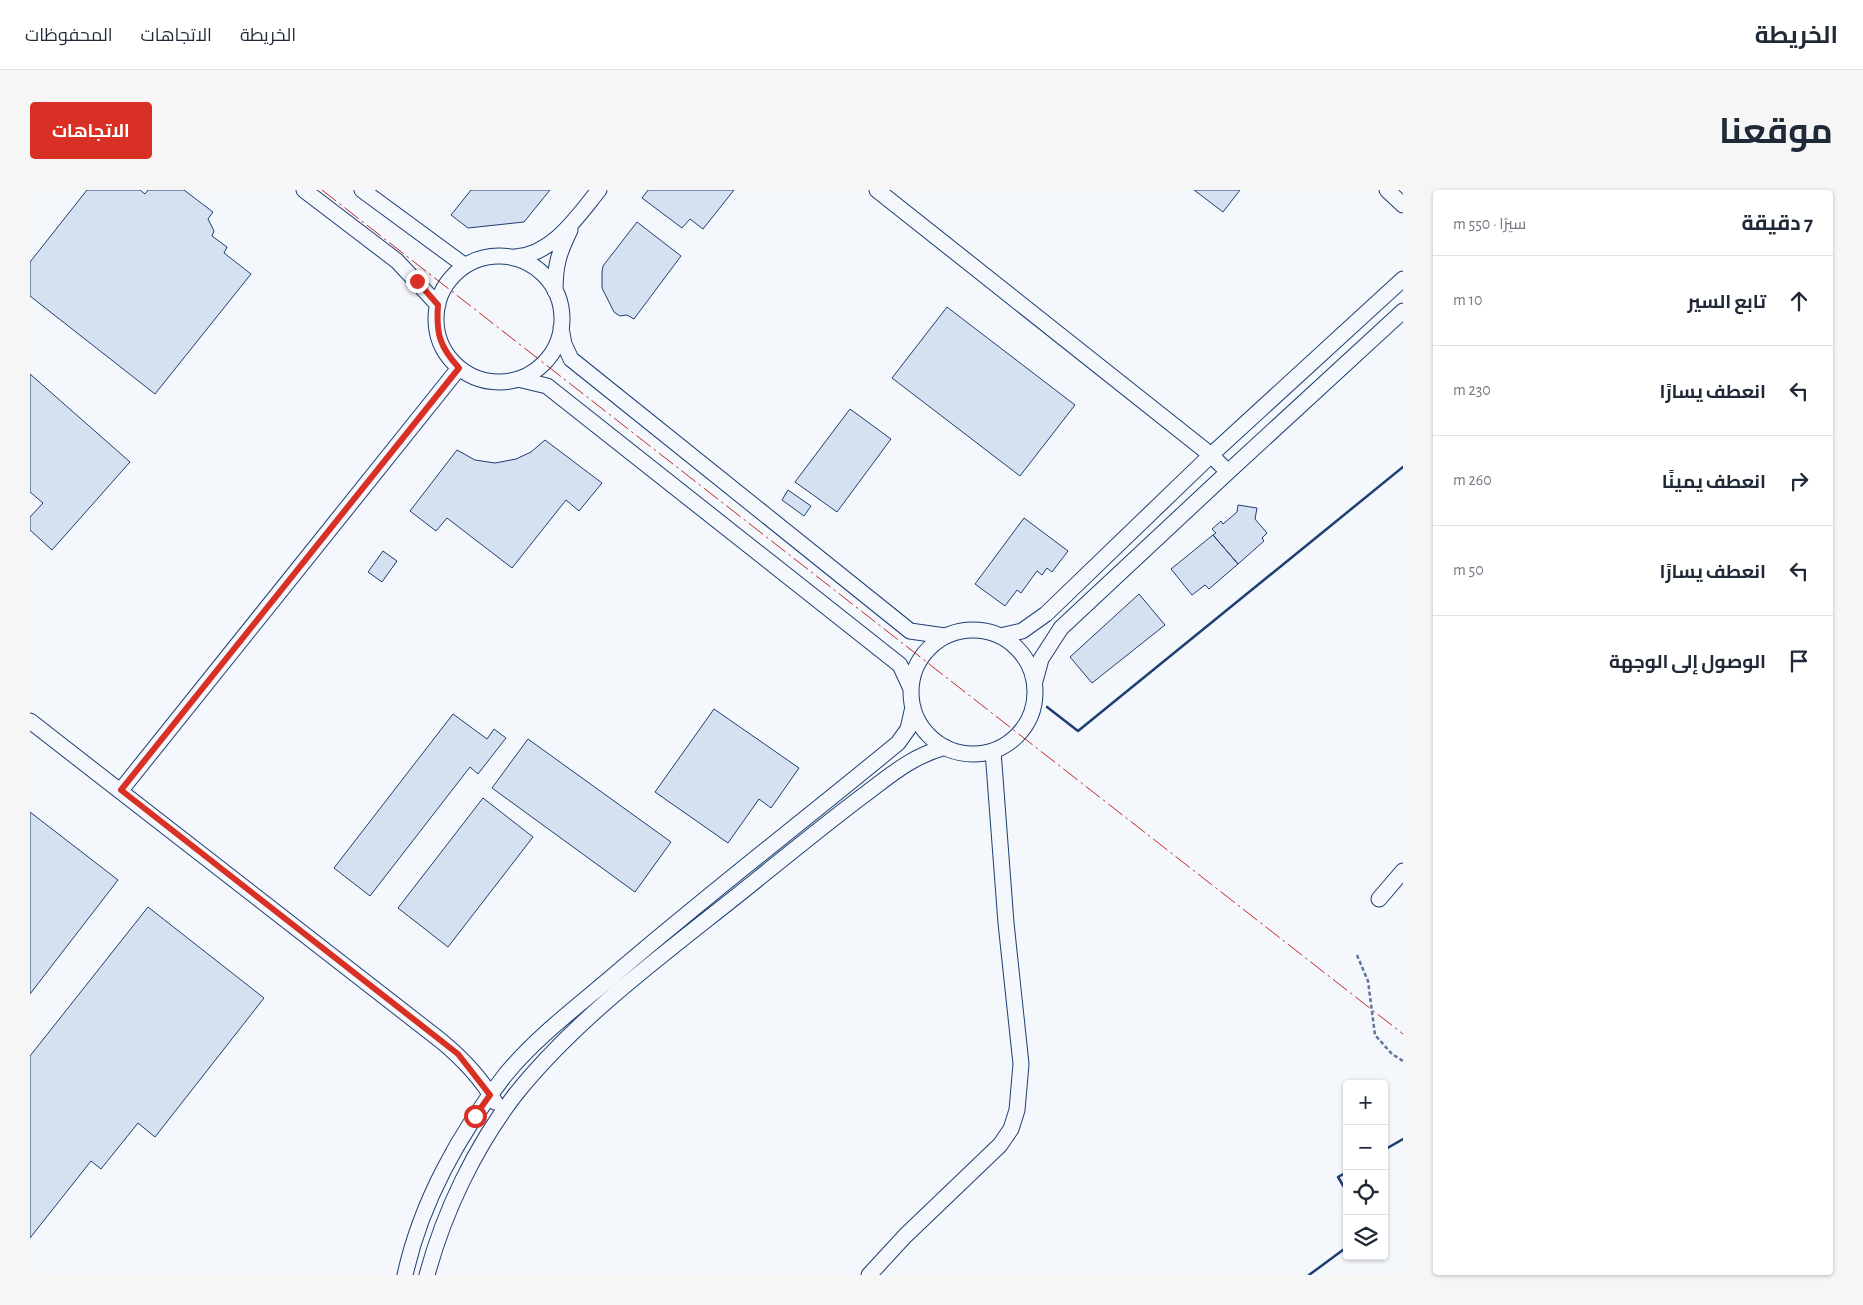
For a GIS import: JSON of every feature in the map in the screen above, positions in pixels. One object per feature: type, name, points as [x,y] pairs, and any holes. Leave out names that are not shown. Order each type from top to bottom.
[{"type":"street","points":[[304,190],[397,261],[438,305]]},
{"type":"street","points":[[362,190],[464,266]]},
{"type":"street","points":[[555,290],[555,267],[558,254],[576,220],[599,190]]},
{"type":"street","points":[[877,190],[1211,455],[1228,472]]},
{"type":"street","points":[[1387,190],[1403,205]]},
{"type":"street","points":[[561,328],[557,344],[546,360],[531,373],[518,379],[499,382],[472,376],[459,368],[446,354],[437,330],[438,305],[440,295],[452,276],[464,266],[491,256],[510,257],[535,254],[547,246],[576,220]]},
{"type":"street","points":[[510,257],[529,264],[546,277],[555,290],[561,309],[561,328],[564,344],[571,359],[910,631],[945,636]]},
{"type":"street","points":[[1000,636],[1022,631],[1046,614],[1211,455],[1403,279]]},
{"type":"street","points":[[1035,681],[1031,667],[1023,654],[1013,644],[1000,636],[982,630],[963,630],[945,636],[932,645],[922,657],[914,671],[911,689],[913,707],[920,723],[931,737],[945,747],[960,752],[977,754],[993,751],[1009,743],[1026,723],[1035,699],[1035,681],[1040,659],[1061,628],[1403,311]]},
{"type":"street","points":[[121,790],[459,368]]},
{"type":"street","points":[[518,379],[547,386],[900,665],[911,689]]},
{"type":"street","points":[[405,1275],[420,1224],[439,1181],[475,1116],[508,1072],[544,1035],[667,930],[898,743],[908,728],[913,707]]},
{"type":"street","points":[[30,721],[458,1054],[490,1095],[502,1115]]},
{"type":"street","points":[[427,1275],[447,1215],[461,1185],[489,1133],[538,1068],[585,1021],[827,823],[905,764],[921,754],[945,747]]},
{"type":"street","points":[[869,1275],[905,1236],[1000,1145],[1011,1129],[1017,1110],[1021,1064],[1006,923],[993,751]]},
{"type":"street","points":[[1379,900],[1403,871]]},
{"type":"path","points":[[1357,955],[1368,982],[1375,1035],[1392,1054],[1403,1061]]},
{"type":"building","points":[[87,190],[140,190],[145,194],[148,190],[184,190],[213,212],[208,219],[214,231],[212,236],[227,247],[224,253],[251,274],[155,394],[30,296],[30,262]]},
{"type":"building","points":[[471,190],[550,190],[524,222],[468,228],[451,215]]},
{"type":"building","points":[[648,190],[734,190],[703,229],[690,219],[682,228],[642,198]]},
{"type":"building","points":[[1194,190],[1240,190],[1223,212]]},
{"type":"building","points":[[637,222],[681,256],[634,319],[627,315],[620,316],[614,312],[602,288],[602,272],[603,266]]},
{"type":"building","points":[[947,307],[1075,405],[1020,476],[892,378]]},
{"type":"building","points":[[30,374],[130,462],[52,550],[30,530],[30,517],[43,503],[30,492]]},
{"type":"building","points":[[850,409],[891,439],[837,512],[795,482]]},
{"type":"building","points":[[545,440],[602,483],[579,511],[566,500],[512,568],[447,518],[436,531],[410,511],[457,450],[475,460],[495,463],[516,459],[531,452]]},
{"type":"building","points":[[788,490],[811,506],[804,516],[782,500]]},
{"type":"building","points":[[1238,505],[1257,508],[1255,519],[1267,533],[1262,538],[1264,541],[1238,564],[1213,535],[1216,533],[1212,529],[1221,521],[1223,524],[1237,512]]},
{"type":"building","points":[[1024,518],[1068,551],[1052,572],[1047,568],[1042,575],[1037,571],[1021,593],[1017,590],[1005,606],[975,584]]},
{"type":"building","points":[[1213,535],[1238,564],[1209,589],[1205,585],[1192,595],[1171,569]]},
{"type":"building","points":[[383,551],[397,561],[382,582],[368,572]]},
{"type":"building","points":[[1139,594],[1165,625],[1092,683],[1070,657]]},
{"type":"building","points":[[714,709],[799,768],[771,808],[759,799],[728,843],[655,792]]},
{"type":"building","points":[[453,714],[487,739],[494,729],[506,738],[478,774],[470,767],[370,896],[334,868]]},
{"type":"building","points":[[528,739],[671,842],[635,892],[492,788]]},
{"type":"building","points":[[483,798],[533,837],[448,947],[398,908]]},
{"type":"building","points":[[30,812],[118,880],[30,994]]},
{"type":"building","points":[[148,907],[264,998],[155,1137],[138,1123],[101,1169],[91,1161],[30,1238],[30,1056]]},
{"type":"wall","points":[[1047,707],[1078,731],[1403,467]]},
{"type":"wall","points":[[1388,1148],[1403,1139]]},
{"type":"wall","points":[[1343,1174],[1338,1177],[1343,1185]]},
{"type":"wall","points":[[1309,1275],[1343,1250]]},
{"type":"power","points":[[322,190],[1403,1034]]},
{"type":"route","points":[[417,281],[438,305],[437,330],[446,354],[459,368],[121,790],[458,1054],[476,1074],[490,1095],[475,1116]]}]
